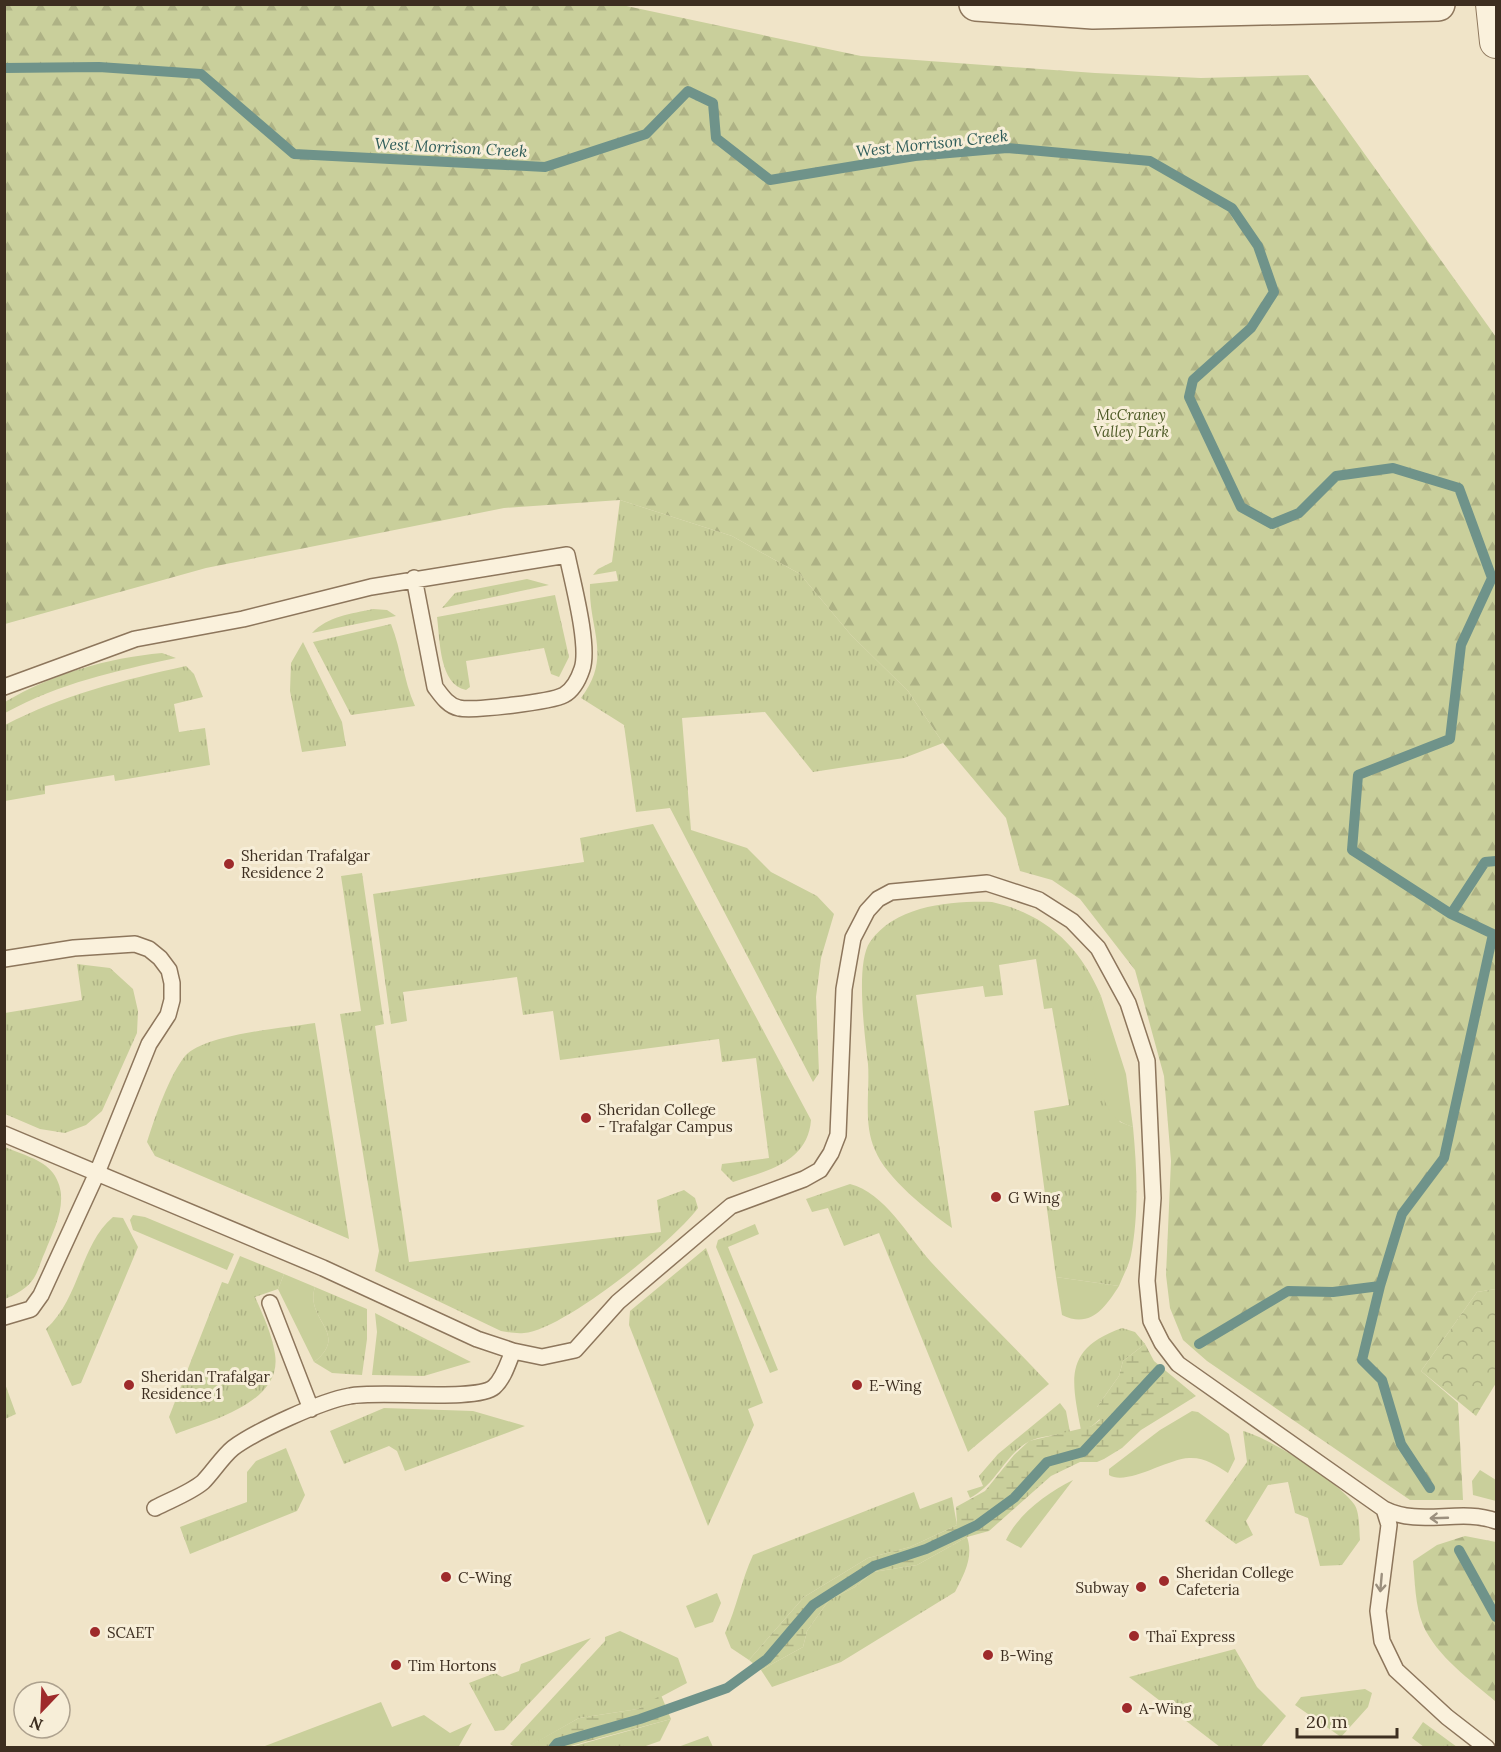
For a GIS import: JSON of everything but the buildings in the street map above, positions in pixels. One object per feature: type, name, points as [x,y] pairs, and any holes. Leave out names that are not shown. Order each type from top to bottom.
[{"type":"street","points":[[981,5],[1093,12],[1438,4]]},
{"type":"street","points":[[1492,4],[1497,42]]},
{"type":"lane","points":[[4,687],[135,639],[243,619],[414,578],[567,555],[583,637],[584,665],[577,681],[564,694],[512,705],[458,708],[445,700],[435,687],[414,578]]},
{"type":"lane","points":[[4,1134],[334,1273],[477,1339],[513,1351],[542,1357],[575,1350],[618,1302],[730,1206],[804,1179],[820,1170],[831,1153],[838,1135],[844,989],[853,938],[867,911],[878,899],[891,892],[987,883],[1039,900],[1072,921],[1098,948],[1128,1003],[1147,1061],[1153,1198],[1147,1281],[1151,1321],[1162,1343],[1178,1364],[1384,1509],[1408,1517],[1467,1517],[1497,1521]]},
{"type":"lane","points":[[4,959],[74,948],[135,944],[148,949],[169,970],[172,1000],[168,1015],[149,1044],[97,1173],[41,1295],[31,1309],[4,1317]]},
{"type":"lane","points":[[270,1303],[311,1408]]},
{"type":"lane","points":[[155,1508],[201,1484],[233,1449],[311,1408],[349,1396],[388,1392],[475,1394],[493,1388],[504,1374],[513,1351]]},
{"type":"lane","points":[[1384,1509],[1389,1525],[1378,1611],[1382,1641],[1396,1670],[1447,1717],[1487,1748]]},
{"type":"green space","name":"McCraney Valley Park","points":[[617,4],[861,56],[1095,73],[1201,78],[1308,75],[1496,337],[1496,1289],[1477,1292],[1421,1371],[1458,1403],[1463,1500],[1410,1500],[1207,1361],[1183,1340],[1170,1308],[1166,1275],[1171,1161],[1164,1076],[1135,970],[1080,899],[1052,880],[1020,871],[1006,818],[943,743],[908,691],[851,635],[800,574],[732,536],[620,500],[504,508],[206,568],[5,624],[5,5]]},
{"type":"green space","points":[[620,500],[732,536],[800,574],[851,635],[908,691],[943,743],[904,758],[813,772],[765,712],[682,718],[691,830],[747,848],[771,872],[817,896],[834,914],[821,958],[816,997],[819,1073],[813,1082],[670,808],[636,812],[624,725],[581,698],[596,669],[597,642],[590,600],[590,584],[618,581],[616,571],[593,575],[598,569],[612,562]]},
{"type":"green space","points":[[527,579],[549,585],[442,608],[455,593]]},
{"type":"green space","points":[[555,595],[569,657],[559,677],[551,674],[544,648],[466,661],[470,687],[466,690],[450,680],[440,648],[437,617]]},
{"type":"green space","points":[[373,609],[387,610],[396,616],[312,633],[333,619]]},
{"type":"green space","points":[[391,624],[415,706],[351,715],[313,642]]},
{"type":"green space","points":[[303,642],[342,722],[346,746],[302,752],[290,691],[291,663]]},
{"type":"green space","points":[[162,653],[176,658],[109,673],[68,686],[26,702],[5,713],[5,702],[42,683],[101,663]]},
{"type":"green space","points":[[186,666],[194,674],[203,697],[174,704],[179,732],[205,728],[210,765],[115,781],[114,775],[45,786],[45,794],[5,801],[5,725],[71,697]]},
{"type":"green space","points":[[653,824],[811,1120],[802,1146],[784,1163],[733,1182],[721,1170],[722,1164],[769,1158],[756,1058],[722,1062],[719,1039],[560,1060],[553,1011],[523,1015],[517,977],[403,992],[407,1021],[391,1024],[373,894],[584,862],[580,838]]},
{"type":"green space","points":[[362,873],[384,1024],[375,1026],[409,1262],[661,1232],[657,1200],[684,1190],[695,1198],[698,1208],[643,1261],[590,1301],[541,1328],[521,1333],[501,1331],[375,1271],[379,1251],[340,1014],[361,1011],[341,876]]},
{"type":"green space","points":[[992,902],[1029,915],[1059,935],[1083,962],[1101,996],[1093,1012],[1089,1028],[1093,1059],[1120,1122],[1133,1127],[1136,1159],[1134,1239],[1130,1259],[1119,1286],[1056,1277],[1034,1111],[1069,1105],[1052,1008],[1044,1009],[1036,959],[999,965],[1003,995],[985,997],[983,986],[916,995],[952,1228],[898,1183],[880,1161],[871,1140],[862,983],[865,952],[870,942],[894,920],[909,913],[942,904]]},
{"type":"green space","points":[[77,964],[110,968],[133,989],[138,1011],[137,1033],[102,1111],[86,1125],[65,1133],[40,1129],[5,1114],[5,1013],[82,1000]]},
{"type":"green space","points":[[1101,996],[1126,1074],[1133,1127],[1120,1121],[1110,1111],[1093,1070],[1088,1046],[1088,1026],[1092,1010]]},
{"type":"green space","points":[[315,1023],[349,1239],[155,1156],[147,1142],[173,1074],[185,1056],[195,1048],[209,1042],[246,1033]]},
{"type":"green space","points":[[5,1147],[37,1160],[49,1168],[58,1183],[61,1202],[57,1223],[34,1278],[25,1288],[5,1299]]},
{"type":"green space","points":[[850,1184],[874,1196],[895,1216],[931,1262],[1049,1384],[968,1452],[879,1233],[844,1246],[828,1208],[812,1212],[806,1199]]},
{"type":"green space","points":[[133,1215],[145,1217],[234,1254],[227,1270],[133,1230],[130,1220]]},
{"type":"green space","points":[[113,1217],[123,1218],[138,1247],[81,1383],[72,1386],[46,1329],[66,1302],[93,1242]]},
{"type":"green space","points":[[755,1224],[759,1234],[728,1247],[778,1370],[770,1373],[716,1247],[718,1240]]},
{"type":"green space","points":[[706,1248],[763,1403],[748,1409],[754,1425],[708,1526],[629,1325],[630,1311]]},
{"type":"green space","points":[[240,1256],[284,1274],[278,1289],[255,1297],[272,1339],[275,1354],[274,1371],[268,1385],[241,1408],[176,1434],[169,1417],[222,1282],[228,1284]]},
{"type":"green space","points":[[284,1274],[315,1287],[313,1299],[315,1309],[328,1334],[328,1343],[324,1352],[314,1362],[278,1289]]},
{"type":"green space","points":[[1056,1277],[1119,1286],[1096,1314],[1089,1318],[1072,1319],[1062,1315]]},
{"type":"green space","points":[[315,1287],[367,1309],[367,1339],[362,1375],[332,1373],[314,1362],[324,1352],[328,1343],[328,1334],[315,1309],[313,1299]]},
{"type":"green space","points":[[1496,1289],[1496,1383],[1476,1416],[1421,1371],[1477,1292]]},
{"type":"green space","points":[[375,1313],[471,1362],[424,1376],[372,1375],[377,1332]]},
{"type":"green space","points":[[1122,1328],[1135,1332],[1145,1344],[1123,1361],[1119,1376],[1097,1407],[1100,1419],[1092,1426],[1081,1430],[1075,1395],[1076,1367],[1090,1345],[1103,1336]]},
{"type":"green space","points":[[1145,1344],[1154,1361],[1196,1396],[1141,1430],[1122,1448],[1104,1459],[1097,1462],[1080,1462],[1051,1476],[989,1531],[967,1537],[917,1565],[873,1572],[855,1587],[829,1600],[807,1631],[803,1647],[761,1670],[749,1660],[804,1597],[868,1558],[910,1547],[957,1525],[956,1507],[985,1491],[1014,1455],[1029,1441],[1092,1426],[1100,1420],[1096,1412],[1097,1407],[1119,1376],[1123,1361]]},
{"type":"green space","points":[[4,1381],[16,1414],[5,1419],[4,1419]]},
{"type":"green space","points":[[1060,1403],[1066,1411],[1070,1432],[1028,1442],[1012,1455],[987,1486],[970,1498],[967,1491],[983,1486],[979,1476],[998,1454]]},
{"type":"green space","points":[[384,1408],[473,1411],[525,1426],[405,1471],[397,1451],[389,1446],[344,1464],[330,1431]]},
{"type":"green space","points":[[1192,1411],[1198,1412],[1229,1434],[1235,1459],[1228,1473],[1205,1460],[1189,1458],[1136,1475],[1117,1477],[1109,1475],[1109,1469],[1160,1430]]},
{"type":"green space","points":[[1243,1431],[1269,1442],[1303,1462],[1334,1484],[1354,1504],[1358,1516],[1360,1540],[1342,1565],[1320,1566],[1308,1518],[1295,1513],[1288,1482],[1268,1485],[1246,1521],[1253,1535],[1236,1544],[1205,1521],[1247,1462]]},
{"type":"green space","points":[[286,1448],[305,1495],[297,1511],[190,1554],[180,1527],[247,1502],[247,1472],[256,1461]]},
{"type":"green space","points":[[1480,1470],[1496,1480],[1496,1501],[1473,1495],[1472,1481]]},
{"type":"green space","points":[[1073,1480],[1021,1548],[1006,1540],[1026,1513],[1053,1491]]},
{"type":"green space","points":[[914,1492],[920,1509],[952,1497],[957,1525],[910,1547],[868,1558],[804,1597],[749,1660],[731,1648],[725,1633],[753,1555]]},
{"type":"green space","points":[[1465,1536],[1496,1542],[1496,1702],[1446,1658],[1429,1637],[1418,1610],[1413,1561],[1437,1545]]},
{"type":"green space","points":[[967,1537],[969,1558],[955,1592],[841,1662],[772,1687],[761,1670],[803,1647],[807,1631],[829,1600],[855,1587],[873,1572],[917,1565]]},
{"type":"green space","points":[[717,1593],[721,1603],[713,1622],[695,1628],[686,1606]]},
{"type":"green space","points":[[620,1631],[678,1658],[687,1683],[638,1709],[579,1718],[528,1747],[515,1747],[510,1744],[605,1641],[605,1637]]},
{"type":"green space","points":[[591,1638],[504,1730],[495,1731],[469,1683],[495,1673],[502,1677],[519,1671],[521,1664]]},
{"type":"green space","points":[[1235,1649],[1257,1687],[1286,1716],[1261,1747],[1220,1747],[1129,1677]]},
{"type":"green space","points":[[1365,1689],[1372,1693],[1368,1707],[1341,1737],[1295,1705],[1301,1697]]},
{"type":"green space","points":[[661,1695],[671,1719],[567,1747],[527,1747],[579,1718],[638,1709]]},
{"type":"green space","points":[[381,1702],[392,1727],[424,1715],[450,1733],[472,1723],[459,1746],[455,1747],[265,1746]]},
{"type":"green space","points":[[671,1719],[660,1741],[643,1747],[567,1748]]},
{"type":"green space","points":[[1423,1722],[1457,1747],[1424,1747],[1412,1738]]},
{"type":"green space","points":[[708,1736],[713,1747],[678,1747]]},
{"type":"waterway","name":"West Morrison Creek","points":[[4,68],[99,67],[201,74],[294,154],[545,167],[646,134],[688,91],[713,103],[716,138],[770,180],[915,156],[1007,148],[1150,161],[1232,208],[1258,246],[1274,292],[1251,328],[1193,380],[1189,397],[1241,507],[1272,524],[1299,513],[1336,476],[1393,468],[1459,488],[1492,578],[1461,645],[1450,739],[1358,775],[1352,850],[1451,914],[1493,934],[1444,1158],[1402,1214],[1380,1286],[1333,1292],[1288,1291],[1199,1344]]},
{"type":"waterway","name":"West Morrison Creek","points":[[1451,914],[1485,862],[1496,861]]},
{"type":"waterway","points":[[1380,1286],[1362,1360],[1382,1380],[1401,1444],[1430,1488]]},
{"type":"waterway","points":[[553,1748],[557,1743],[640,1719],[727,1688],[767,1659],[813,1605],[874,1566],[926,1549],[977,1525],[1014,1498],[1047,1462],[1083,1452],[1160,1369]]},
{"type":"waterway","points":[[1459,1550],[1496,1617]]},
{"type":"place","name":"Sheridan Trafalgar Residence 2","points":[[229,864]]},
{"type":"place","name":"Sheridan College - Trafalgar Campus","points":[[586,1118]]},
{"type":"place","name":"G Wing","points":[[996,1197]]},
{"type":"place","name":"Sheridan Trafalgar Residence 1","points":[[129,1385]]},
{"type":"place","name":"E-Wing","points":[[857,1385]]},
{"type":"place","name":"C-Wing","points":[[446,1577]]},
{"type":"place","name":"Sheridan College Cafeteria","points":[[1164,1581]]},
{"type":"place","name":"Subway","points":[[1141,1587]]},
{"type":"place","name":"SCAET","points":[[95,1632]]},
{"type":"place","name":"Thaï Express","points":[[1134,1636]]},
{"type":"place","name":"B-Wing","points":[[988,1655]]},
{"type":"place","name":"Tim Hortons","points":[[396,1665]]},
{"type":"place","name":"A-Wing","points":[[1127,1708]]}]
